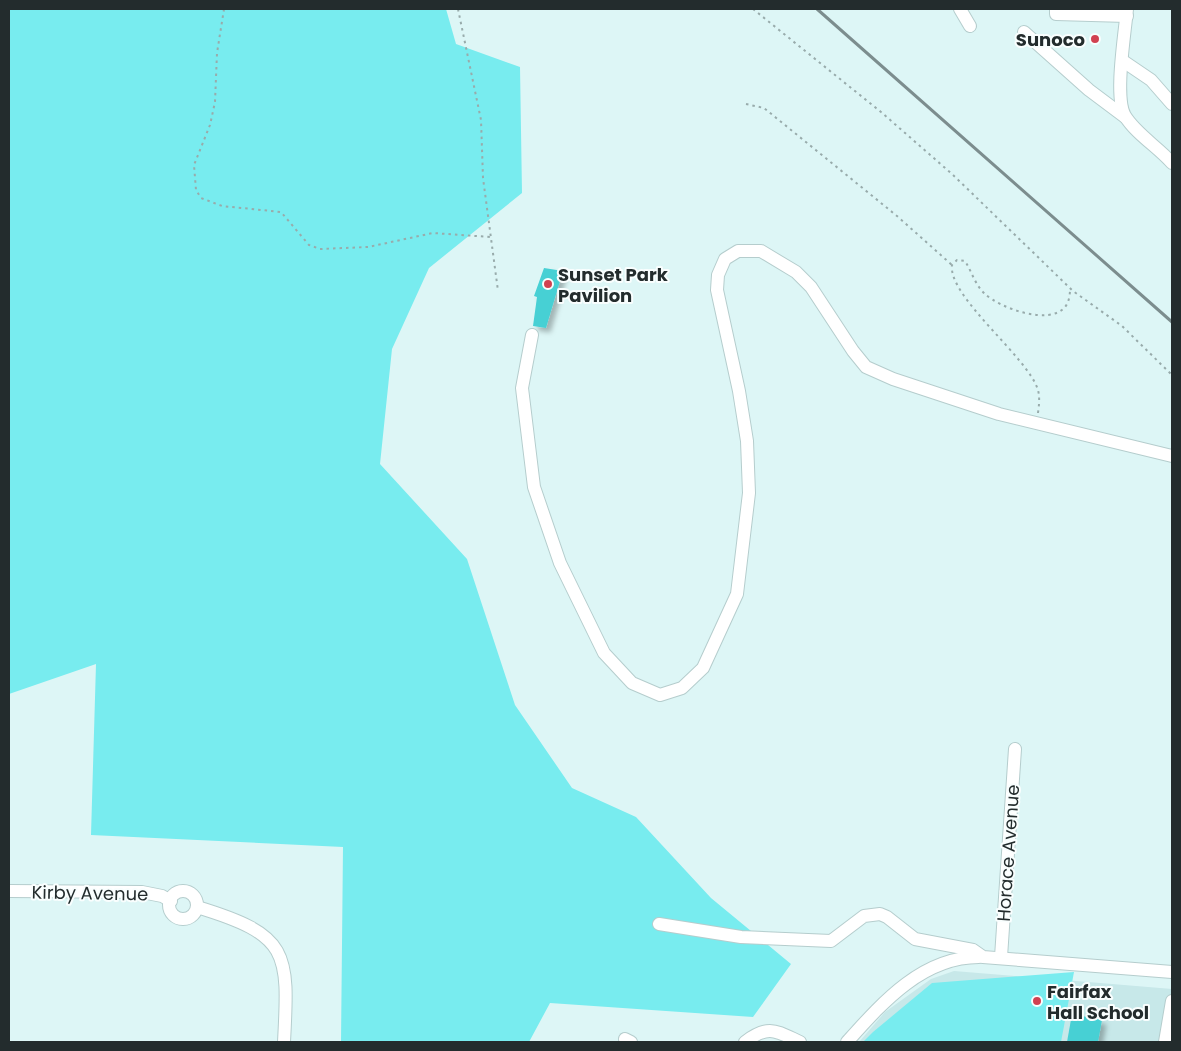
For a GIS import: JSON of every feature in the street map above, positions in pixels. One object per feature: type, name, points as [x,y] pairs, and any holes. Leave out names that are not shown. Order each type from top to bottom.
[{"type":"street","points":[[960,9],[970,26]]},
{"type":"street","points":[[1056,9],[1056,14],[1127,12],[1119,100],[1126,118]]},
{"type":"street","points":[[1024,32],[1089,90],[1126,118],[1172,163]]},
{"type":"street","points":[[1123,61],[1151,80],[1172,104]]},
{"type":"street","points":[[532,336],[522,388],[523,398],[534,487],[560,563],[604,653],[632,683],[660,695],[682,688],[704,668],[737,594],[749,493],[747,442],[739,391],[716,290],[718,275],[725,259],[738,251],[760,251],[796,272],[811,287],[853,351],[866,367],[981,408],[1172,456]]},
{"type":"street","name":"Horace Avenue","points":[[1001,957],[1016,749]]},
{"type":"street","name":"Kirby Avenue","points":[[9,891],[142,892],[162,896],[171,901]]},
{"type":"street","name":"Kirby Avenue","points":[[188,892],[196,900],[197,907],[191,917],[180,918],[172,912],[171,901],[177,893],[188,892]]},
{"type":"street","name":"Kirby Avenue","points":[[197,907],[224,914],[256,928],[274,945],[286,974],[284,1042]]},
{"type":"street","points":[[658,924],[741,937],[831,940],[864,916],[880,914],[887,916],[915,940],[973,950],[982,957]]},
{"type":"street","points":[[847,1042],[893,994],[921,974],[946,961],[1001,957],[1172,972]]},
{"type":"street","points":[[1165,1042],[1172,1001]]},
{"type":"street","points":[[745,1042],[756,1034],[771,1030],[800,1042]]},
{"type":"path","points":[[224,9],[217,53],[214,102],[210,125],[194,165],[195,184],[201,198],[222,206],[281,212],[308,245],[320,249],[368,247],[433,233],[490,237]]},
{"type":"path","points":[[458,9],[481,120],[483,178],[498,291]]},
{"type":"path","points":[[754,9],[846,81],[917,143],[1070,289],[1122,326],[1172,375]]},
{"type":"path","points":[[746,104],[764,108],[897,216],[952,265]]},
{"type":"path","points":[[1037,423],[1038,388],[1024,368],[990,329],[963,292],[952,274],[952,265],[957,260],[965,261],[976,284],[993,301],[1032,315],[1050,314],[1063,310],[1069,299],[1070,289]]},
{"type":"shaded area","points":[[9,9],[446,9],[456,44],[520,67],[522,193],[429,268],[392,349],[380,464],[467,559],[515,705],[572,788],[636,817],[711,898],[791,964],[753,1017],[550,1003],[529,1042],[341,1042],[343,847],[91,835],[96,664],[9,694]]},
{"type":"shaded area","name":"Fairfax Hall School","points":[[954,971],[1172,989],[1172,1042],[859,1042],[885,1012],[931,979]]},
{"type":"shaded area","points":[[1074,972],[1061,1042],[863,1042],[932,983]]},
{"type":"building","points":[[544,268],[563,271],[546,328],[533,326],[537,297],[534,296]]},
{"type":"building","points":[[1072,1014],[1102,1020],[1098,1042],[1067,1042]]},
{"type":"railway","points":[[817,9],[1172,322]]},
{"type":"place","name":"Sunoco","points":[[1095,39]]},
{"type":"place","name":"Sunset Park Pavilion","points":[[548,284]]},
{"type":"place","name":"Fairfax Hall School","points":[[1037,1001]]}]
